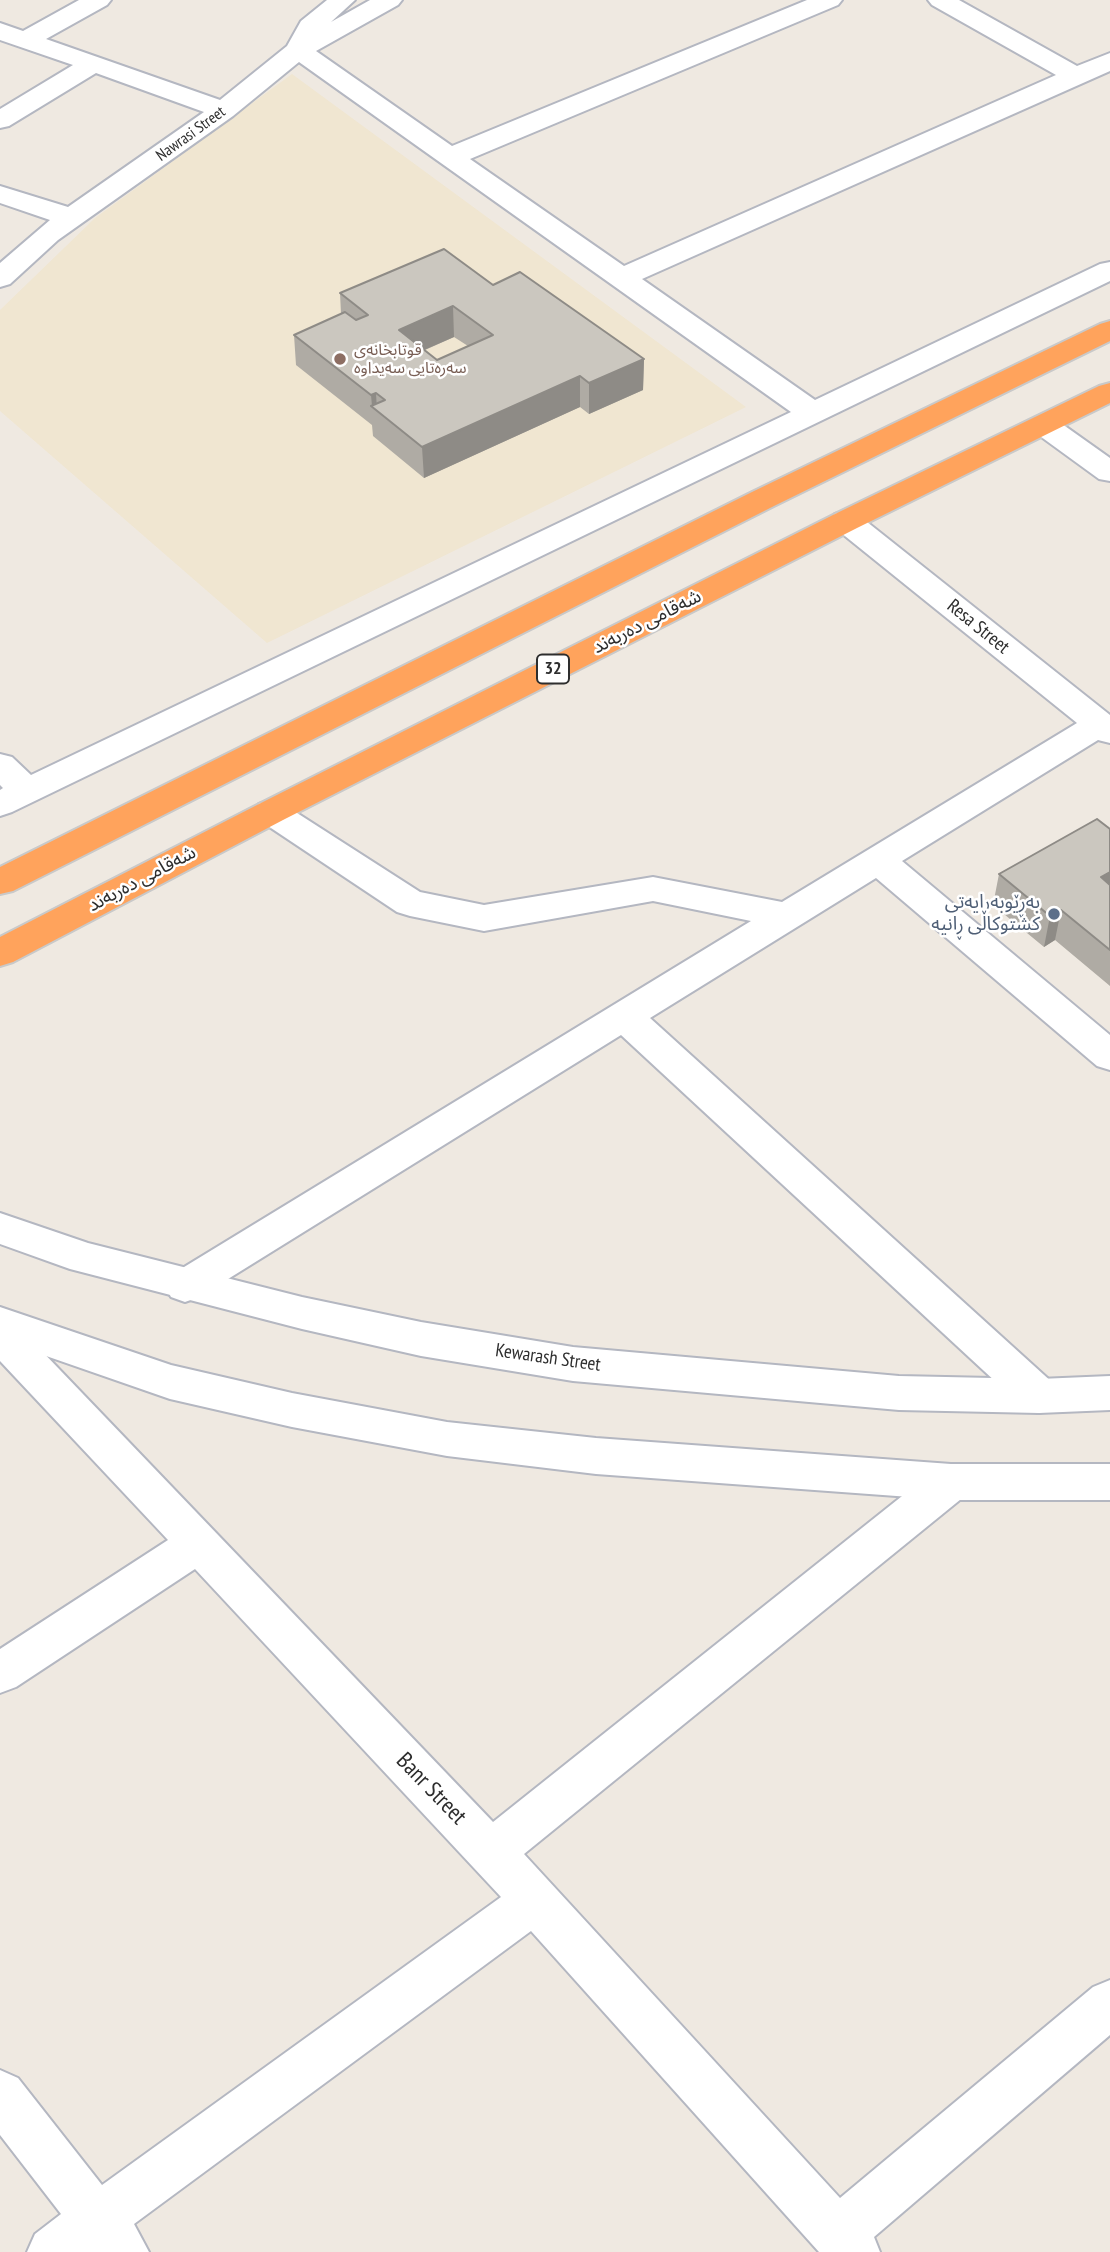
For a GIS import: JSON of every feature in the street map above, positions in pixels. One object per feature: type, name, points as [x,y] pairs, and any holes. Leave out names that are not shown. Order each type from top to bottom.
[{"type":"highway","points":[[0,882],[763,499],[1110,330]]},
{"type":"highway","name":"شەقامی دەربەند","points":[[0,953],[271,812],[846,521],[1110,392]]},
{"type":"street","points":[[25,40],[98,0]]},
{"type":"street","points":[[342,0],[310,26],[298,50],[813,413]]},
{"type":"street","name":"Nawrasi Street","points":[[0,278],[48,234],[224,110],[298,50],[389,0]]},
{"type":"street","points":[[450,157],[830,0]]},
{"type":"street","points":[[941,0],[1076,76]]},
{"type":"street","points":[[0,32],[224,110]]},
{"type":"street","points":[[621,278],[1110,61]]},
{"type":"street","points":[[0,120],[93,64]]},
{"type":"street","points":[[0,194],[72,218]]},
{"type":"street","points":[[0,765],[13,797],[1110,270]]},
{"type":"street","points":[[1044,425],[1110,472]]},
{"type":"street","name":"Resa Street","points":[[846,521],[1105,728]]},
{"type":"street","points":[[185,1286],[878,860],[1105,728]]},
{"type":"street","points":[[271,812],[410,903],[484,918],[653,889],[789,916]]},
{"type":"street","points":[[878,860],[1110,1056]]},
{"type":"street","points":[[625,1017],[1039,1396]]},
{"type":"street","name":"Kewarash Street","points":[[0,1228],[84,1258],[185,1286],[421,1339],[573,1364],[899,1392],[1039,1396],[1110,1393]]},
{"type":"street","points":[[0,1323],[170,1382],[292,1410],[447,1439],[596,1455],[951,1482],[1110,1482]]},
{"type":"street","name":"Banr Street","points":[[0,1334],[491,1852],[846,2243]]},
{"type":"street","points":[[491,1852],[951,1482]]},
{"type":"street","points":[[0,1673],[197,1544]]},
{"type":"street","points":[[54,2252],[110,2235],[535,1900]]},
{"type":"street","points":[[846,2243],[1110,2004]]},
{"type":"street","points":[[0,2095],[110,2235]]},
{"type":"shaded area","name":"قوتابخانەی سەرەتایی سەیداوە","points":[[292,74],[746,407],[267,643],[0,411],[0,310],[95,218]]},
{"type":"building","points":[[444,249],[493,285],[520,272],[644,359],[589,383],[580,376],[422,447],[371,406],[385,400],[376,393],[371,395],[294,335],[345,312],[356,320],[368,315],[340,293]],"holes":[[[453,306],[493,335],[437,360],[399,330]]]},
{"type":"building","points":[[1097,819],[1110,829],[1110,872],[1101,877],[1110,885],[1110,950],[1061,910],[1050,916],[999,874]]},
{"type":"place","name":"قوتابخانەی سەرەتایی سەیداوە","points":[[340,359]]},
{"type":"place","name":"بەڕێوبەرایەتی کشتوکاڵی ڕانیە","points":[[1054,914]]}]
